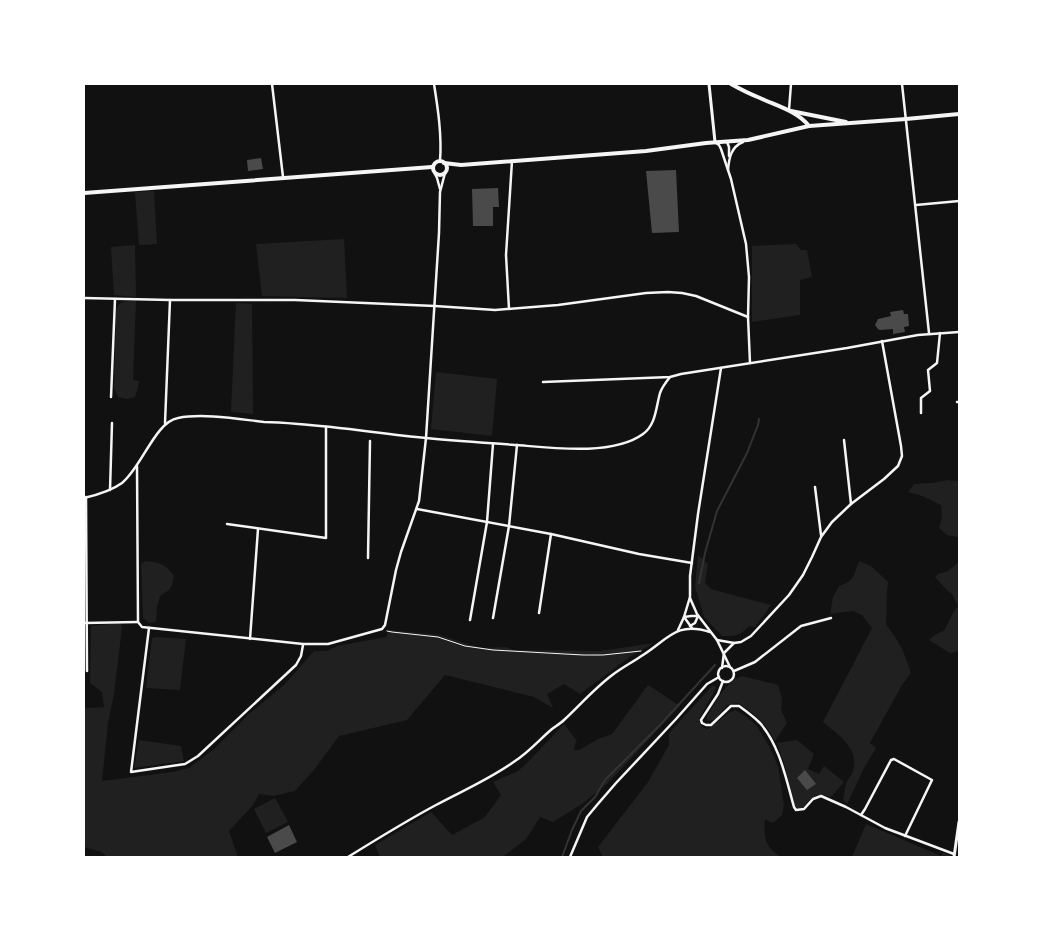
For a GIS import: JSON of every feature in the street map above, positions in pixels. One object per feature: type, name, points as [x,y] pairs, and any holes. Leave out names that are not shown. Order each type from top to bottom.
[{"type":"main road","points":[[731,84],[789,110],[833,120],[857,123]]},
{"type":"main road","points":[[789,110],[804,120],[809,126]]},
{"type":"main road","points":[[432,167],[434,174],[441,176],[454,167],[461,165],[640,151],[748,140],[809,126],[906,120],[959,114]]},
{"type":"main road","points":[[84,193],[432,167],[435,163],[442,162],[461,165]]},
{"type":"main road","points":[[442,162],[447,167],[446,172]]},
{"type":"street","points":[[272,84],[283,177]]},
{"type":"street","points":[[434,84],[442,162]]},
{"type":"street","points":[[709,84],[715,142],[719,145],[728,172],[746,244],[749,277],[750,363]]},
{"type":"street","points":[[789,110],[792,84]]},
{"type":"street","points":[[902,84],[929,333]]},
{"type":"street","points":[[730,158],[736,146],[748,140]]},
{"type":"street","points":[[727,142],[730,158],[728,172]]},
{"type":"street","points":[[509,309],[506,255],[512,161]]},
{"type":"street","points":[[440,192],[446,172]]},
{"type":"street","points":[[137,466],[138,622],[142,627],[303,644],[328,644],[382,629],[385,625],[401,552],[419,501],[426,438],[439,234],[440,192],[438,181],[434,174]]},
{"type":"street","points":[[915,205],[959,201]]},
{"type":"street","points":[[84,298],[295,300],[495,310],[558,305],[646,293],[668,292],[696,296],[748,317]]},
{"type":"street","points":[[111,397],[115,299]]},
{"type":"street","points":[[164,425],[170,300]]},
{"type":"street","points":[[543,382],[670,377],[929,333],[959,332]]},
{"type":"street","points":[[922,413],[922,398],[930,391],[928,370],[937,363],[940,333]]},
{"type":"street","points":[[717,640],[734,643],[741,642],[751,636],[789,595],[803,575],[821,537],[832,522],[851,504],[884,480],[898,466],[902,456],[901,446],[882,341]]},
{"type":"street","points":[[677,631],[684,617],[690,597],[690,576],[698,514],[721,368]]},
{"type":"street","points":[[87,671],[85,498],[110,490],[124,482],[167,422],[175,418],[187,417],[225,418],[494,444],[587,449],[608,447],[636,438],[644,433],[651,425],[660,394],[670,377]]},
{"type":"street","points":[[110,490],[112,423]]},
{"type":"street","points":[[227,524],[326,538],[326,427]]},
{"type":"street","points":[[844,440],[851,504]]},
{"type":"street","points":[[368,558],[370,441]]},
{"type":"street","points":[[470,620],[487,522],[494,444]]},
{"type":"street","points":[[493,618],[509,526],[517,445]]},
{"type":"street","points":[[816,487],[821,537]]},
{"type":"street","points":[[417,509],[692,563]]},
{"type":"street","points":[[250,639],[258,529]]},
{"type":"street","points":[[539,613],[552,534]]},
{"type":"street","points":[[690,597],[698,616],[717,640],[730,667],[734,671]]},
{"type":"street","points":[[684,617],[698,616]]},
{"type":"street","points":[[348,857],[419,814],[478,784],[516,761],[563,721],[612,675],[677,631],[691,627],[698,616]]},
{"type":"street","points":[[684,617],[691,627],[710,632]]},
{"type":"street","points":[[734,671],[755,662],[801,626],[831,618]]},
{"type":"street","points":[[86,623],[138,622]]},
{"type":"street","points":[[149,628],[131,772],[185,764],[198,756],[296,665],[301,656],[303,644]]},
{"type":"street","points":[[723,681],[719,672],[722,668],[724,653],[734,643]]},
{"type":"street","points":[[722,668],[725,666],[730,667]]},
{"type":"street","points":[[723,681],[732,679],[734,671]]},
{"type":"street","points":[[570,857],[587,816],[596,805],[707,684],[720,677]]},
{"type":"street","points":[[723,681],[718,694],[701,720],[702,723],[711,725],[731,706],[739,706],[759,722],[770,736],[782,764],[796,810],[804,809],[813,799],[821,796],[885,828],[955,854],[959,822]]},
{"type":"street","points":[[860,814],[865,809],[890,760],[894,759],[932,780],[905,836]]},
{"type":"path","points":[[382,629],[392,632],[438,637],[466,646],[493,650],[583,655],[641,651]]},
{"type":"shaded area","points":[[154,191],[157,244],[139,245],[135,192]]},
{"type":"shaded area","points":[[344,239],[347,298],[262,296],[256,244]]},
{"type":"shaded area","points":[[796,244],[801,250],[807,250],[812,277],[800,280],[800,315],[752,322],[752,246]]},
{"type":"shaded area","points":[[135,245],[136,297],[114,295],[111,247]]},
{"type":"shaded area","points":[[136,301],[133,380],[139,381],[135,397],[127,399],[118,397],[114,388],[116,310],[121,303]]},
{"type":"shaded area","points":[[236,303],[252,304],[253,414],[231,412]]},
{"type":"shaded area","points":[[436,372],[497,379],[492,436],[431,429]]},
{"type":"shaded area","points":[[948,480],[959,481],[958,537],[947,535],[939,528],[942,518],[941,505],[908,492],[914,484]]},
{"type":"shaded area","points":[[698,555],[708,564],[705,583],[711,589],[771,605],[755,627],[749,626],[737,635],[722,636],[704,617],[695,587]]},
{"type":"shaded area","points":[[145,561],[162,564],[174,576],[169,590],[160,596],[156,622],[149,623],[143,618],[141,564]]},
{"type":"shaded area","points":[[859,561],[871,566],[888,582],[886,624],[903,651],[911,673],[902,685],[870,743],[876,748],[847,804],[843,800],[847,781],[853,771],[853,755],[851,749],[841,737],[823,722],[872,628],[862,615],[853,611],[830,614],[833,597],[839,586],[851,580]]},
{"type":"shaded area","points":[[959,562],[959,651],[950,653],[929,640],[936,634],[944,631],[958,606],[952,594],[935,577],[948,571]]},
{"type":"shaded area","points":[[121,623],[122,628],[114,694],[108,723],[102,781],[189,768],[214,749],[249,714],[284,685],[314,651],[327,651],[337,646],[386,637],[389,630],[440,635],[484,648],[506,647],[513,650],[600,651],[654,643],[631,656],[580,694],[564,684],[547,694],[553,708],[534,697],[445,675],[407,720],[339,736],[314,770],[295,791],[273,796],[259,794],[253,805],[229,831],[238,857],[107,857],[102,852],[84,847],[84,708],[104,707],[102,692],[90,683],[91,626]]},
{"type":"shaded area","points":[[152,638],[186,639],[180,690],[146,688]]},
{"type":"shaded area","points":[[742,676],[778,685],[782,698],[781,709],[787,723],[775,741],[760,719],[738,703],[727,705],[715,719],[709,721],[707,719],[707,716],[730,683]]},
{"type":"shaded area","points":[[648,685],[680,706],[608,783],[582,804],[553,822],[540,817],[526,839],[503,857],[380,857],[375,845],[431,812],[452,835],[485,817],[501,795],[493,782],[518,771],[564,724],[577,741],[574,750],[579,750],[598,739],[612,734]]},
{"type":"shaded area","points":[[712,686],[716,686],[715,690],[699,719],[702,726],[708,729],[735,710],[757,726],[778,766],[784,805],[782,815],[773,823],[765,819],[764,831],[768,846],[781,857],[603,857],[598,847],[648,782],[669,745],[669,733]]},
{"type":"shaded area","points":[[139,740],[181,746],[184,761],[134,768]]},
{"type":"shaded area","points":[[797,740],[814,754],[808,769],[819,774],[824,766],[844,782],[831,797],[815,796],[802,808],[795,806],[777,743]]},
{"type":"shaded area","points":[[275,798],[288,822],[266,833],[254,809]]},
{"type":"shaded area","points":[[866,824],[941,856],[943,853],[951,857],[852,857]]},
{"type":"building","points":[[261,158],[263,169],[248,171],[247,160]]},
{"type":"building","points":[[676,170],[679,232],[652,233],[646,171]]},
{"type":"building","points":[[498,188],[499,207],[493,207],[493,226],[473,226],[472,189]]},
{"type":"building","points":[[903,310],[904,314],[908,314],[909,326],[904,327],[905,332],[893,334],[893,329],[880,330],[875,325],[878,319],[891,316],[890,312]]},
{"type":"building","points":[[805,770],[816,784],[807,790],[797,778]]},
{"type":"building","points":[[289,825],[297,842],[275,853],[267,837]]},
{"type":"waterway","points":[[699,583],[717,511],[747,453],[759,419]]},
{"type":"waterway","points":[[562,857],[581,811],[595,797],[605,780],[660,725],[715,665]]}]
